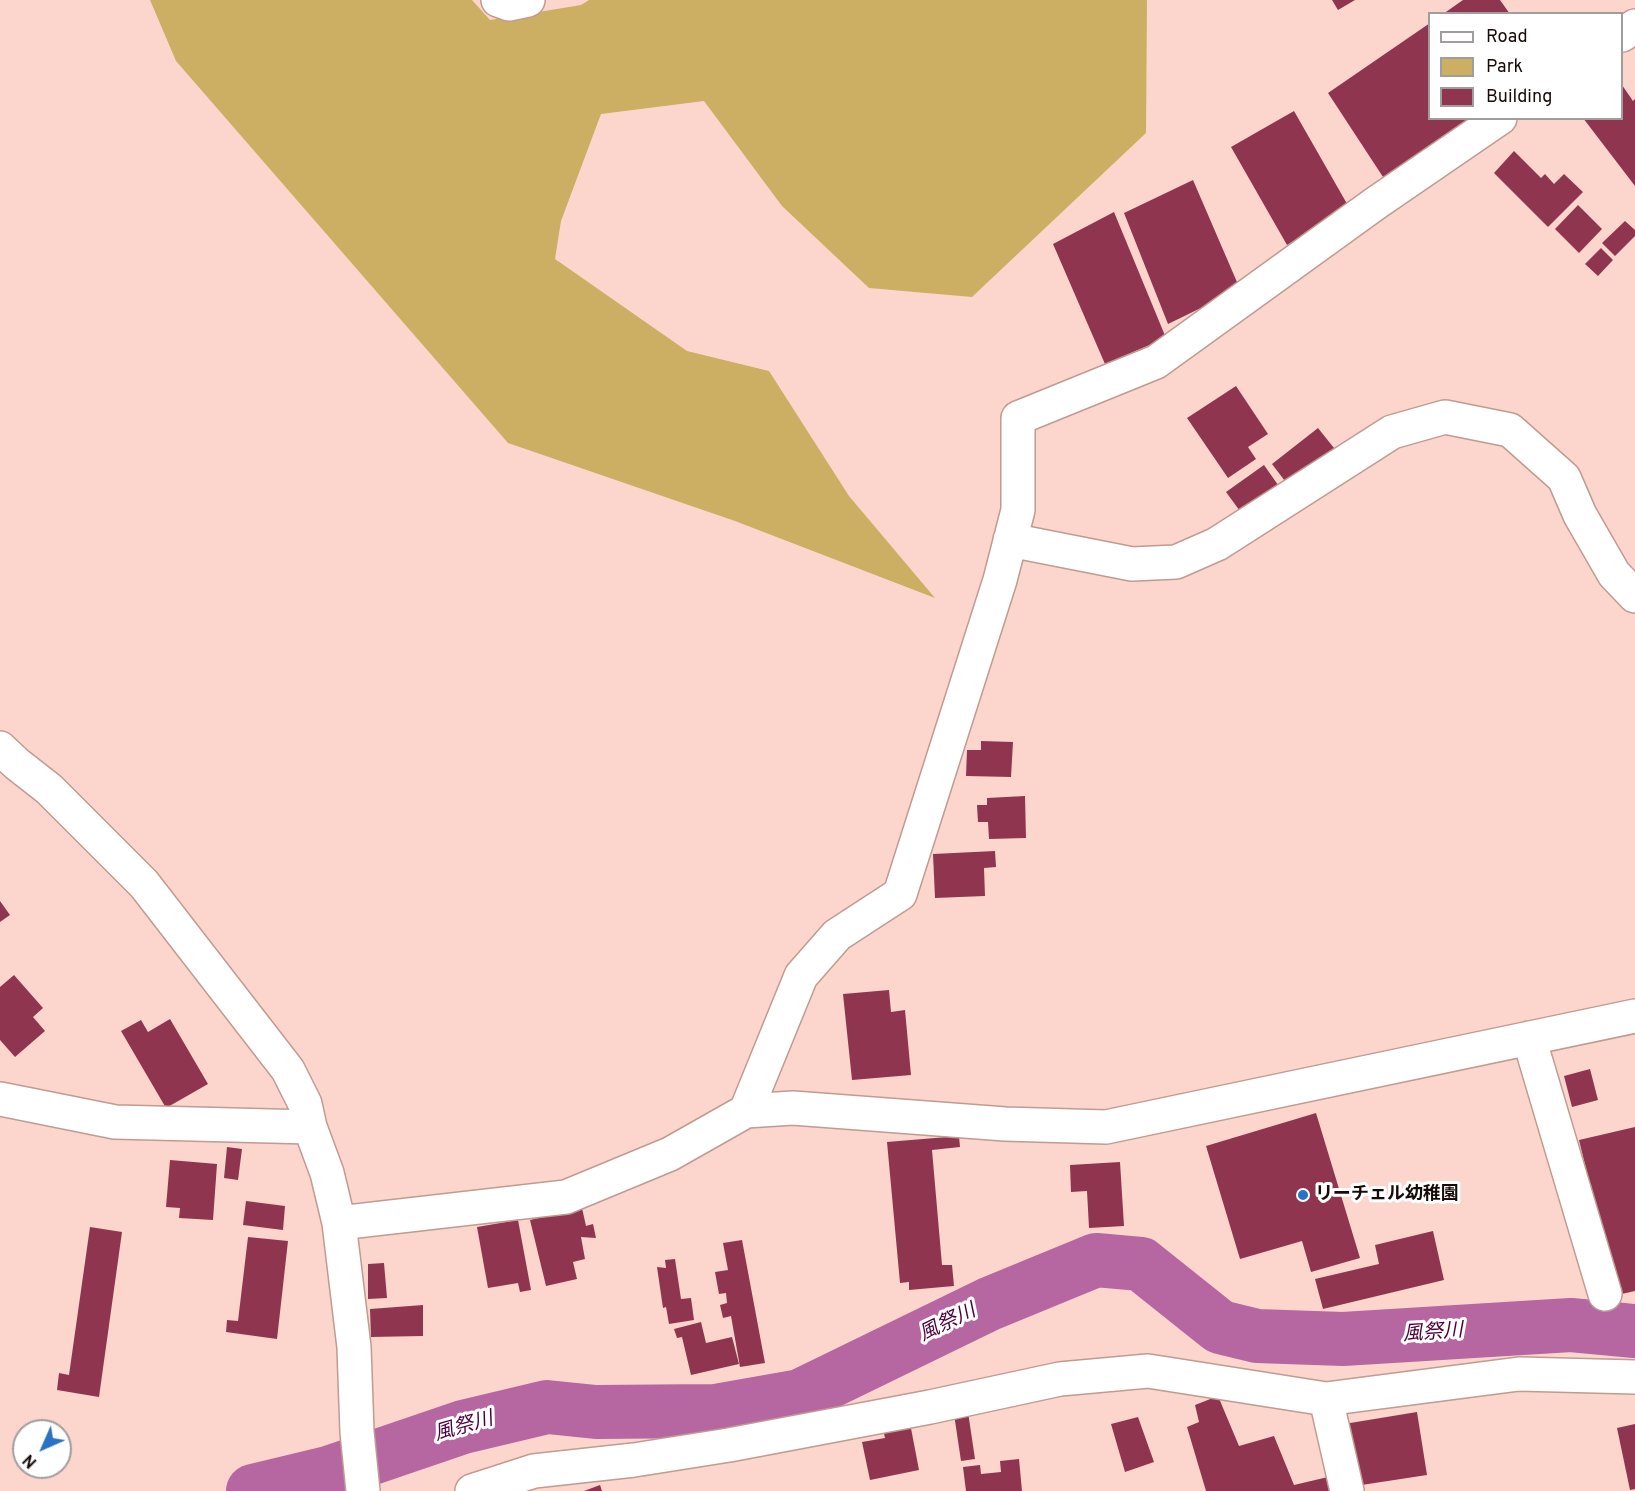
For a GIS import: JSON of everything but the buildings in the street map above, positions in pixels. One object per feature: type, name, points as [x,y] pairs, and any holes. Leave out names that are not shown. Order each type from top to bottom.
[{"type":"street","points":[[498,0],[509,4],[528,0]]},
{"type":"street","points":[[746,1111],[801,976],[837,935],[900,894],[1000,580],[1018,510],[1018,418],[1156,362],[1376,203],[1497,120]]},
{"type":"street","points":[[1010,540],[1132,564],[1176,561],[1217,544],[1392,432],[1445,417],[1510,430],[1564,478],[1580,515],[1614,574],[1635,596]]},
{"type":"street","points":[[6,763],[50,789],[144,884],[288,1070],[305,1104],[310,1127],[327,1173],[339,1223],[354,1347],[357,1432],[362,1488]]},
{"type":"street","points":[[339,1223],[566,1197],[670,1154],[746,1111],[793,1108],[982,1123],[1106,1127],[1635,1016]]},
{"type":"street","points":[[1529,1038],[1605,1294]]},
{"type":"street","points":[[0,1099],[115,1122],[310,1127]]},
{"type":"street","points":[[472,1491],[919,1410],[1071,1378],[1148,1371],[1326,1399],[1519,1374],[1635,1377]]},
{"type":"street","points":[[1326,1399],[1347,1491]]},
{"type":"green space","points":[[150,0],[472,0],[490,20],[581,5],[589,0],[1147,0],[1146,133],[972,297],[869,288],[782,206],[704,101],[601,114],[561,221],[555,259],[687,351],[769,371],[849,496],[935,598],[735,521],[508,443],[176,61]]},
{"type":"waterway","name":"風祭川","points":[[253,1491],[328,1473],[463,1427],[547,1407],[596,1412],[715,1411],[800,1396],[989,1304],[1096,1260],[1141,1264],[1220,1327],[1257,1336],[1343,1339],[1571,1325],[1635,1331]]},
{"type":"place","name":"リーチェル幼稚園","points":[[1303,1195]]}]
